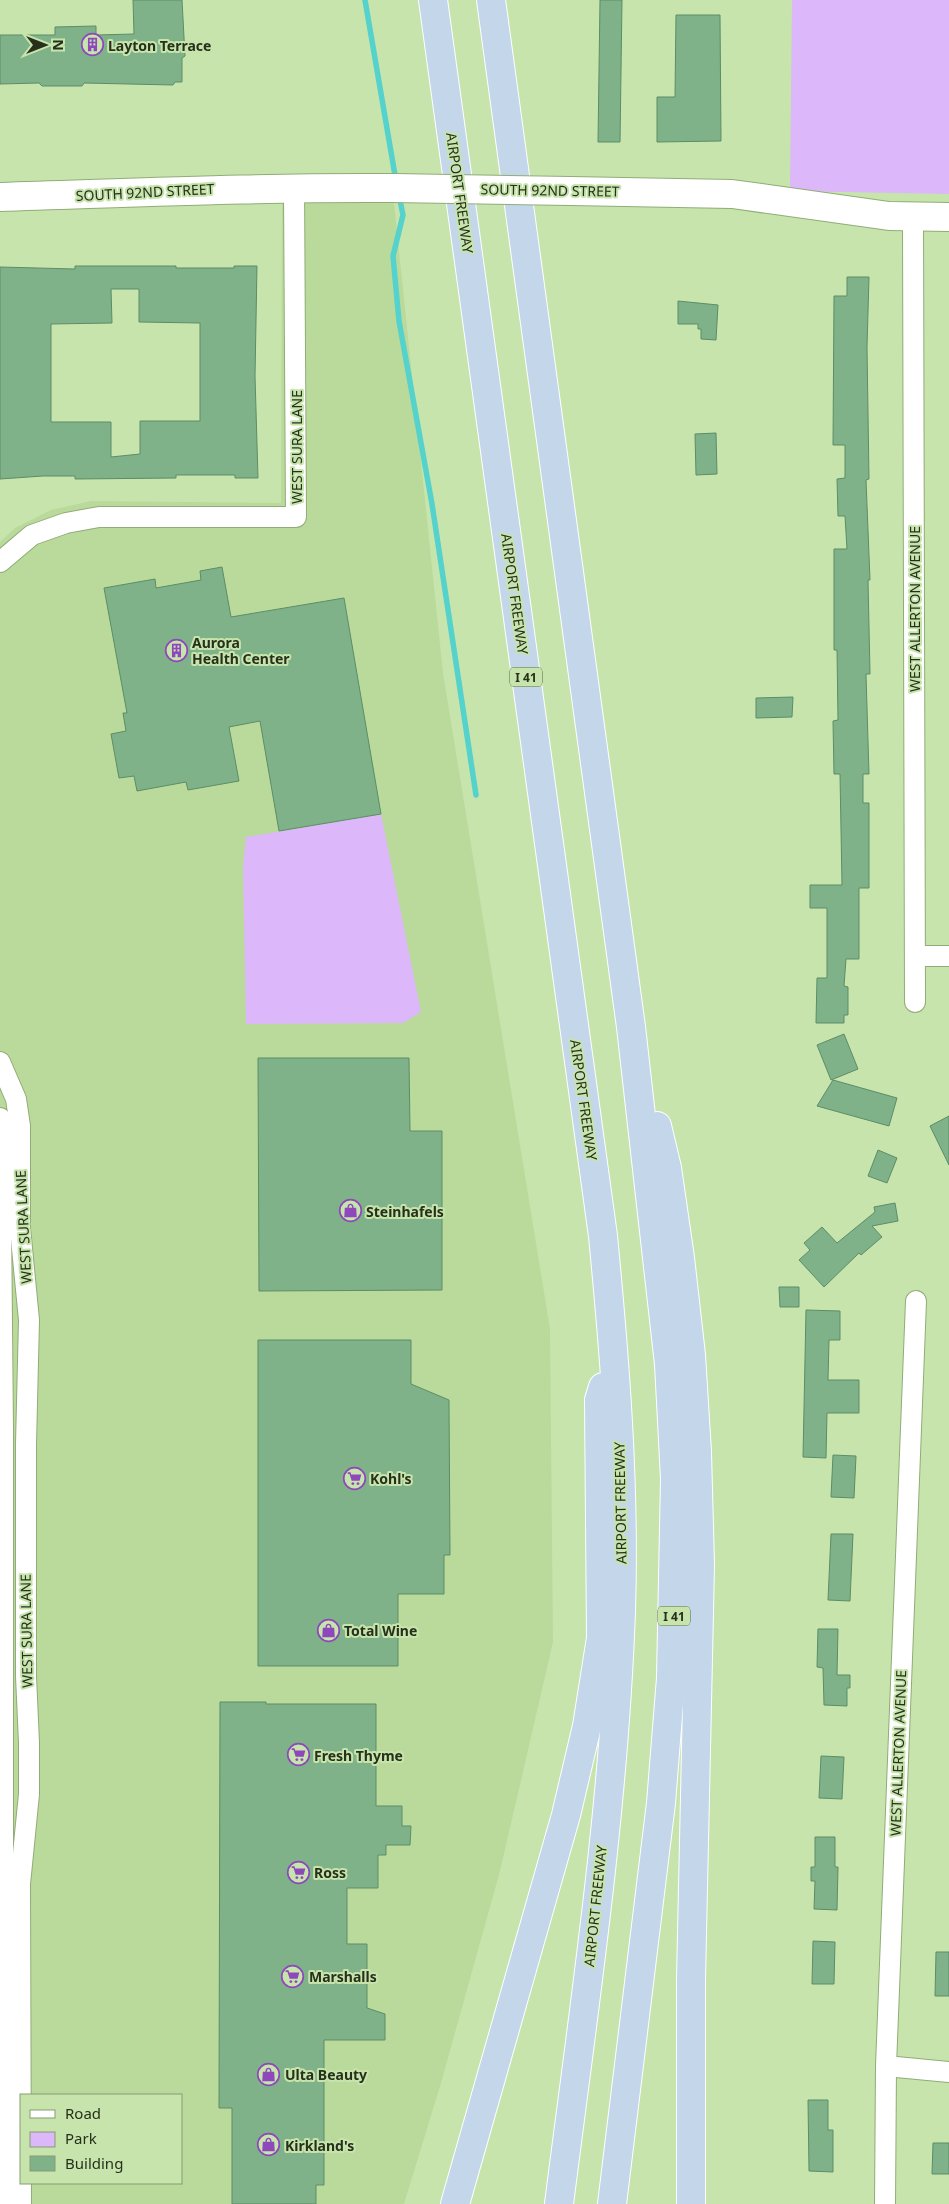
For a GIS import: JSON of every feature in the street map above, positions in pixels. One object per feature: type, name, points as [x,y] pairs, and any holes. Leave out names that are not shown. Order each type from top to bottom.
[{"type":"highway","name":"AIRPORT FREEWAY","points":[[433,0],[603,1236],[615,1354],[622,1483],[620,1631],[609,1779],[593,1928],[559,2204]]},
{"type":"highway","name":"I 41","points":[[491,0],[631,1027],[669,1364],[676,1479],[676,1540],[671,1678],[661,1803],[612,2204]]},
{"type":"highway","points":[[631,1027],[667,1168],[691,1354],[697,1452],[700,1566],[691,1980],[691,2204]]},
{"type":"highway","points":[[455,2204],[566,1816],[587,1726],[601,1638],[599,1400],[615,1354]]},
{"type":"main road","name":"SOUTH 92ND STREET","points":[[0,198],[294,187],[732,194],[880,214],[949,217]]},
{"type":"street","name":"WEST SURA LANE","points":[[0,562],[32,536],[66,523],[100,517],[296,517],[294,187]]},
{"type":"street","name":"WEST ALLERTON AVENUE","points":[[913,216],[915,1002]]},
{"type":"street","points":[[915,956],[949,956]]},
{"type":"street","name":"WEST SURA LANE","points":[[0,1062],[16,1099],[20,1126],[20,1228],[29,1320],[26,1428],[26,1676],[29,1794],[20,1884],[21,2094]]},
{"type":"street","name":"WEST SURA LANE","points":[[0,1118],[3,2204]]},
{"type":"street","name":"WEST ALLERTON AVENUE","points":[[885,2204],[886,2066],[916,1301]]},
{"type":"street","points":[[1,1391],[27,1391]]},
{"type":"street","points":[[2,1428],[26,1428]]},
{"type":"street","points":[[886,2066],[949,2072]]},
{"type":"street","name":"WEST SURA LANE","points":[[21,2184],[21,2204]]},
{"type":"shaded area","points":[[282,199],[394,203],[443,673],[550,1329],[553,1642],[500,1871],[441,2083],[404,2204],[0,2204],[0,542],[15,528],[51,510],[91,501],[281,503]]},
{"type":"green space","points":[[792,0],[949,0],[949,194],[790,191]]},
{"type":"green space","points":[[381,814],[421,1012],[403,1023],[246,1024],[243,867],[246,837]]},
{"type":"building","name":"Layton Terrace","points":[[133,0],[182,0],[185,56],[182,58],[182,82],[175,82],[173,85],[84,83],[82,86],[42,86],[39,83],[0,84],[0,35],[55,35],[55,27],[96,26],[96,35],[134,34]]},
{"type":"building","points":[[600,0],[622,0],[620,142],[598,142]]},
{"type":"building","points":[[676,15],[720,15],[721,141],[657,142],[657,97],[675,97]]},
{"type":"building","points":[[75,266],[234,268],[234,266],[257,266],[255,376],[258,478],[235,478],[235,475],[176,475],[176,478],[75,479],[75,476],[43,476],[0,479],[0,267],[75,269]],"holes":[[[111,289],[139,289],[139,322],[200,323],[200,421],[140,421],[140,454],[111,457],[111,422],[51,422],[51,324],[112,323]]]},
{"type":"building","points":[[847,277],[869,277],[867,347],[869,479],[866,480],[870,580],[868,580],[870,674],[866,674],[869,774],[863,774],[863,803],[869,803],[869,888],[859,888],[859,959],[846,959],[844,986],[848,987],[848,1015],[844,1015],[844,1023],[816,1023],[817,978],[827,978],[827,908],[810,908],[810,885],[842,885],[840,774],[834,774],[833,721],[838,720],[837,650],[834,650],[834,549],[847,549],[845,516],[838,516],[837,479],[845,478],[845,445],[833,445],[834,296],[847,296]]},
{"type":"building","points":[[678,301],[718,305],[716,340],[701,339],[701,329],[698,329],[698,324],[678,324]]},
{"type":"building","points":[[716,433],[717,474],[696,475],[695,434]]},
{"type":"building","points":[[222,567],[231,617],[344,598],[381,814],[279,831],[260,721],[229,727],[239,781],[188,790],[186,782],[137,791],[134,776],[119,778],[111,734],[126,731],[123,713],[127,713],[104,588],[155,579],[156,588],[201,580],[200,571]]},
{"type":"building","points":[[793,697],[792,717],[756,718],[756,698]]},
{"type":"building","points":[[844,1034],[858,1069],[831,1080],[817,1045]]},
{"type":"building","name":"Steinhafels","points":[[258,1058],[409,1058],[410,1131],[442,1131],[442,1290],[259,1291]]},
{"type":"building","points":[[833,1080],[897,1098],[889,1126],[817,1106]]},
{"type":"building","points":[[949,1116],[949,1165],[930,1126]]},
{"type":"building","points":[[878,1150],[897,1158],[887,1183],[868,1176]]},
{"type":"building","points":[[895,1203],[898,1221],[872,1226],[882,1237],[861,1255],[859,1253],[824,1287],[799,1260],[810,1250],[804,1243],[822,1227],[837,1243],[875,1212],[874,1207]]},
{"type":"building","points":[[779,1287],[799,1287],[799,1307],[780,1307]]},
{"type":"building","points":[[806,1310],[840,1311],[840,1340],[829,1340],[828,1380],[859,1380],[859,1413],[827,1413],[826,1458],[803,1457]]},
{"type":"building","name":"Kohl's","points":[[258,1340],[411,1340],[411,1384],[449,1400],[450,1555],[444,1555],[444,1594],[398,1594],[398,1666],[258,1666]]},
{"type":"building","points":[[833,1455],[856,1456],[854,1498],[831,1497]]},
{"type":"building","points":[[831,1534],[853,1534],[850,1601],[828,1600]]},
{"type":"building","points":[[818,1629],[838,1629],[837,1675],[850,1675],[850,1688],[847,1688],[847,1706],[824,1705],[823,1668],[817,1667]]},
{"type":"building","points":[[220,1702],[376,1704],[376,1806],[402,1806],[402,1826],[411,1826],[410,1845],[386,1845],[386,1855],[378,1855],[378,1888],[347,1888],[347,1944],[367,1944],[367,2008],[385,2014],[385,2040],[324,2040],[324,2185],[316,2185],[316,2204],[232,2204],[232,2108],[219,2108]]},
{"type":"building","points":[[821,1756],[844,1757],[842,1799],[819,1798]]},
{"type":"building","points":[[815,1837],[835,1837],[835,1867],[838,1867],[837,1910],[814,1909],[815,1881],[811,1881],[811,1867],[815,1867]]},
{"type":"building","points":[[813,1941],[835,1942],[834,1984],[812,1984]]},
{"type":"building","points":[[936,1952],[949,1952],[949,1996],[935,1996]]},
{"type":"building","points":[[808,2100],[828,2100],[828,2130],[833,2130],[833,2172],[809,2171]]},
{"type":"building","points":[[933,2143],[949,2143],[949,2174],[932,2174]]},
{"type":"waterway","points":[[365,0],[396,181]]},
{"type":"waterway","points":[[399,195],[403,215],[393,256],[399,321],[432,504],[476,795]]},
{"type":"place","name":"Layton Terrace","points":[[92,45]]},
{"type":"place","name":"Aurora Health Center","points":[[176,650]]},
{"type":"place","name":"Steinhafels","points":[[350,1211]]},
{"type":"place","name":"Kohl's","points":[[354,1478]]},
{"type":"place","name":"Total Wine","points":[[328,1630]]},
{"type":"place","name":"Fresh Thyme","points":[[298,1755]]},
{"type":"place","name":"Ross","points":[[298,1872]]},
{"type":"place","name":"Marshalls","points":[[293,1976]]},
{"type":"place","name":"Ulta Beauty","points":[[269,2074]]},
{"type":"place","name":"Kirkland's","points":[[269,2145]]}]
